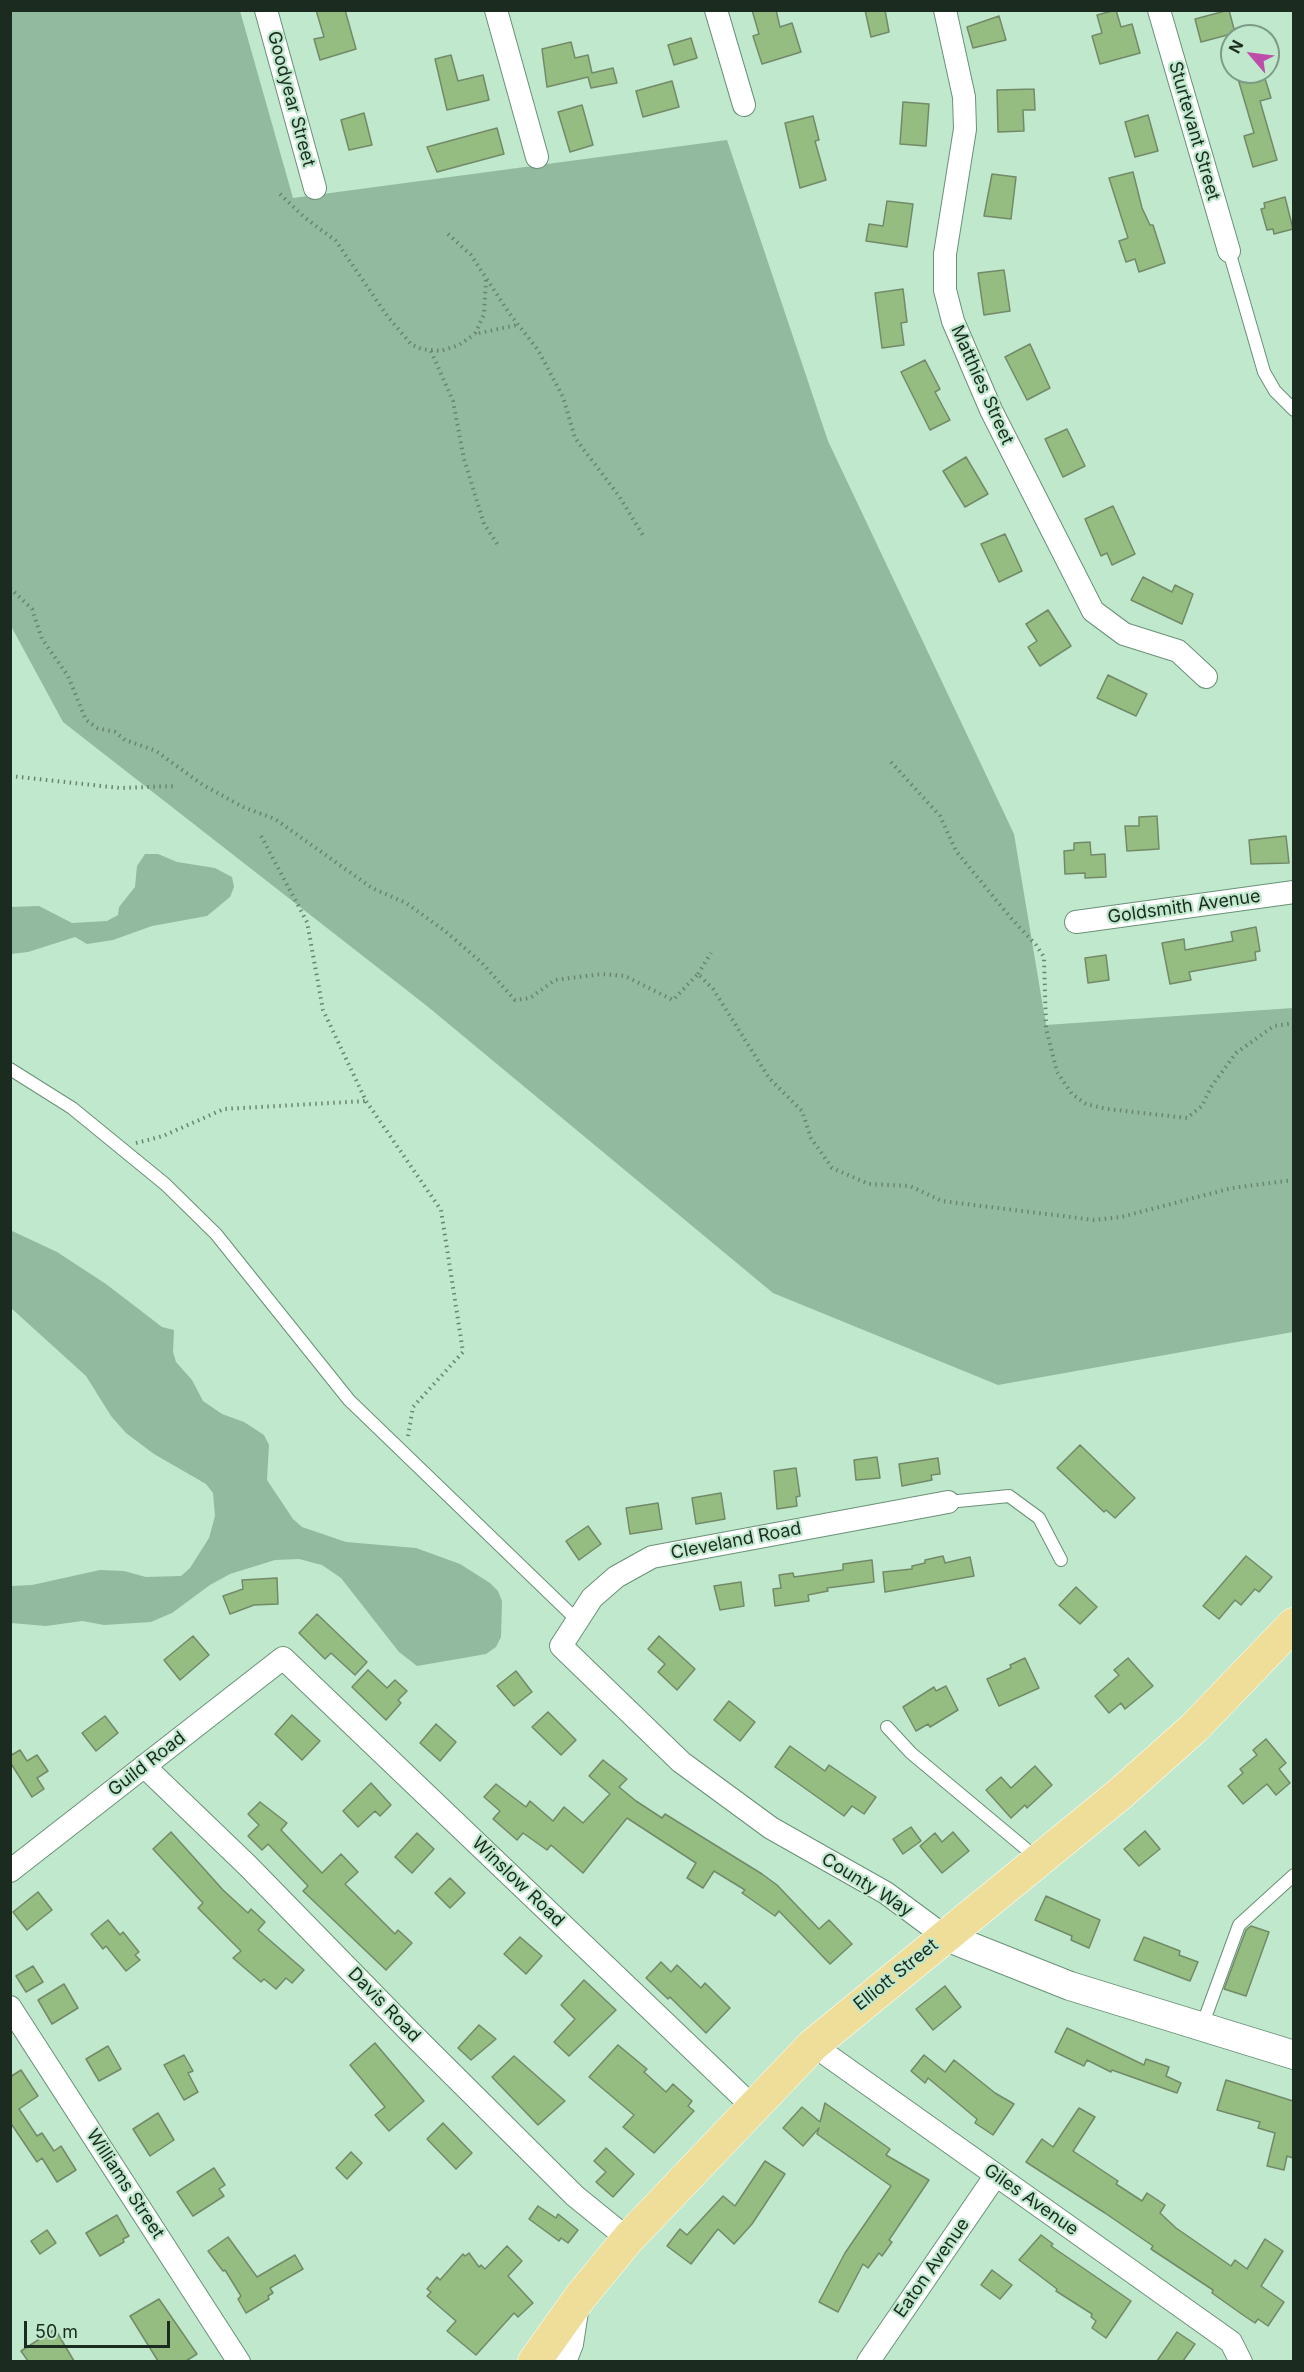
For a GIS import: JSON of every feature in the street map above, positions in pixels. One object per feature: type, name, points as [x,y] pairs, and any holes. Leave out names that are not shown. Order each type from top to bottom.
[{"type":"main road","name":"Elliott Street","points":[[534,2361],[581,2296],[628,2239],[813,2045],[1121,1793],[1194,1728],[1293,1624]]},
{"type":"street","name":"Goodyear Street","points":[[266,10],[315,188]]},
{"type":"street","points":[[496,10],[537,157]]},
{"type":"street","points":[[716,10],[744,105]]},
{"type":"street","name":"Matthies Street","points":[[945,10],[964,97],[965,129],[945,254],[945,290],[953,321],[992,410],[1093,611],[1124,634],[1178,651],[1206,677]]},
{"type":"street","name":"Sturtevant Street","points":[[1159,10],[1229,251]]},
{"type":"street","name":"Goldsmith Avenue","points":[[1076,922],[1293,892]]},
{"type":"street","name":"Cleveland Road","points":[[561,1646],[592,1598],[616,1576],[652,1557],[948,1502]]},
{"type":"street","name":"County Way","points":[[561,1646],[681,1762],[771,1828],[886,1893],[944,1936],[1070,1986],[1293,2055]]},
{"type":"street","name":"Guild Road","points":[[10,1871],[283,1658]]},
{"type":"street","name":"Winslow Road","points":[[283,1658],[753,2107]]},
{"type":"street","name":"Davis Road","points":[[144,1766],[248,1866],[575,2196],[628,2239]]},
{"type":"street","name":"Williams Street","points":[[10,2007],[239,2361]]},
{"type":"street","name":"Giles Avenue","points":[[813,2045],[1231,2342],[1241,2361]]},
{"type":"street","name":"Eaton Avenue","points":[[868,2361],[996,2175]]},
{"type":"street","points":[[569,2353],[575,2313],[581,2296]]},
{"type":"lane","points":[[1229,251],[1264,372],[1275,391],[1293,410]]},
{"type":"lane","points":[[10,1069],[72,1108],[165,1184],[216,1234],[349,1400],[577,1620]]},
{"type":"lane","points":[[948,1502],[1009,1496],[1039,1518],[1061,1560]]},
{"type":"lane","points":[[887,1727],[911,1753],[1039,1859]]},
{"type":"lane","points":[[1201,2028],[1239,1925],[1293,1875]]},
{"type":"path","points":[[280,194],[340,246],[403,336],[421,350],[453,348],[476,334],[517,325]]},
{"type":"path","points":[[448,234],[471,255],[517,325],[538,350],[559,388],[575,438],[619,496],[644,537]]},
{"type":"path","points":[[476,334],[484,314],[486,279]]},
{"type":"path","points":[[431,351],[453,401],[464,459],[484,524],[498,545]]},
{"type":"path","points":[[10,588],[32,609],[42,639],[68,676],[86,720],[97,728],[115,732],[125,740],[156,751],[203,785],[243,807],[275,819],[372,888],[406,903],[445,931],[481,962],[515,1000],[530,998],[555,980],[602,974],[625,976],[673,1000],[698,974],[711,953]]},
{"type":"path","points":[[891,762],[940,816],[956,851],[1044,957],[1046,1028],[1057,1072],[1071,1094],[1086,1104],[1107,1109],[1187,1118],[1202,1106],[1211,1087],[1236,1053],[1274,1026],[1289,1024],[1293,1027]]},
{"type":"path","points":[[10,776],[120,788],[177,786]]},
{"type":"path","points":[[261,836],[308,922],[323,1010],[366,1101],[441,1210],[463,1352],[413,1407],[405,1455]]},
{"type":"path","points":[[698,974],[713,989],[769,1078],[801,1112],[811,1138],[832,1168],[869,1184],[910,1186],[942,1201],[1094,1220],[1121,1217],[1232,1188],[1293,1180]]},
{"type":"path","points":[[121,1148],[163,1136],[224,1109],[366,1101]]},
{"type":"green space","points":[[10,11],[240,11],[293,198],[727,140],[828,441],[1014,834],[1046,1025],[1293,1008],[1293,1332],[998,1385],[773,1293],[427,1006],[63,722],[11,626]]},
{"type":"green space","points":[[145,854],[158,854],[177,862],[215,868],[232,877],[234,887],[230,897],[207,916],[152,926],[113,940],[87,944],[75,937],[28,952],[11,954],[11,907],[39,906],[72,923],[107,921],[118,915],[119,907],[135,887],[137,866]]},
{"type":"green space","points":[[10,1230],[57,1252],[106,1284],[162,1327],[174,1330],[173,1352],[176,1362],[192,1380],[203,1401],[222,1414],[244,1422],[264,1435],[269,1445],[267,1480],[293,1519],[302,1527],[346,1542],[416,1548],[460,1564],[490,1583],[498,1591],[502,1601],[501,1637],[496,1647],[486,1654],[417,1666],[399,1652],[341,1578],[322,1565],[299,1559],[275,1560],[230,1574],[210,1585],[172,1613],[151,1622],[104,1625],[82,1621],[46,1626],[11,1623],[11,1586],[32,1585],[100,1570],[124,1571],[146,1577],[181,1576],[190,1568],[209,1538],[215,1516],[213,1493],[206,1484],[154,1454],[126,1433],[111,1416],[86,1376],[11,1308]]},
{"type":"building","points":[[316,10],[345,10],[356,49],[320,60],[314,39],[324,37]]},
{"type":"building","points":[[752,10],[776,10],[780,27],[792,23],[801,52],[762,64],[753,36],[759,34]]},
{"type":"building","points":[[865,10],[885,10],[889,32],[871,37]]},
{"type":"building","points":[[1116,10],[1121,27],[1132,24],[1140,53],[1100,64],[1092,36],[1102,33],[1097,15]]},
{"type":"building","points":[[1229,10],[1233,24],[1220,24],[1220,37],[1201,42],[1195,19]]},
{"type":"building","points":[[999,16],[1006,40],[973,48],[967,27]]},
{"type":"building","points":[[691,38],[697,58],[674,65],[668,45]]},
{"type":"building","points":[[571,42],[575,58],[588,55],[592,73],[613,68],[617,83],[591,88],[588,77],[547,87],[542,49]]},
{"type":"building","points":[[451,55],[458,81],[483,75],[489,100],[447,110],[435,59]]},
{"type":"building","points":[[672,81],[679,107],[643,117],[636,91]]},
{"type":"building","points":[[1240,84],[1267,84],[1271,98],[1260,101],[1277,160],[1253,167],[1244,136],[1254,133]]},
{"type":"building","points":[[1034,89],[1035,110],[1023,110],[1024,131],[998,132],[997,90]]},
{"type":"building","points":[[903,102],[929,104],[926,146],[900,144]]},
{"type":"building","points":[[582,105],[593,145],[570,152],[558,112]]},
{"type":"building","points":[[364,113],[372,145],[349,150],[341,120]]},
{"type":"building","points":[[1148,115],[1158,151],[1135,157],[1125,122]]},
{"type":"building","points":[[813,116],[819,140],[815,141],[826,180],[800,188],[785,123]]},
{"type":"building","points":[[497,128],[504,154],[437,172],[427,147]]},
{"type":"building","points":[[1133,172],[1142,208],[1150,225],[1153,225],[1165,263],[1139,272],[1135,259],[1126,262],[1119,241],[1128,238],[1109,178]]},
{"type":"building","points":[[992,174],[1016,177],[1011,219],[984,216]]},
{"type":"building","points":[[1285,197],[1293,229],[1274,234],[1273,229],[1267,230],[1261,209],[1265,208],[1264,203]]},
{"type":"building","points":[[887,201],[913,204],[907,247],[866,241],[869,224],[883,226]]},
{"type":"building","points":[[1004,270],[1010,311],[984,315],[978,273]]},
{"type":"building","points":[[903,289],[907,322],[901,323],[904,345],[882,348],[875,293]]},
{"type":"building","points":[[1030,344],[1050,388],[1027,400],[1005,357]]},
{"type":"building","points":[[925,360],[940,389],[935,392],[950,420],[930,430],[901,372]]},
{"type":"building","points":[[1067,429],[1085,466],[1063,477],[1045,439]]},
{"type":"building","points":[[966,457],[988,494],[965,507],[943,471]]},
{"type":"building","points":[[1113,506],[1135,554],[1112,565],[1107,553],[1101,556],[1085,519]]},
{"type":"building","points":[[1005,534],[1022,571],[999,582],[981,544]]},
{"type":"building","points":[[1143,577],[1172,592],[1175,585],[1193,594],[1182,624],[1131,600]]},
{"type":"building","points":[[1048,610],[1071,646],[1040,666],[1028,647],[1037,641],[1026,624]]},
{"type":"building","points":[[1108,675],[1147,694],[1136,716],[1097,698]]},
{"type":"building","points":[[1157,816],[1159,849],[1127,851],[1125,826],[1139,826],[1139,817]]},
{"type":"building","points":[[1286,836],[1289,863],[1251,864],[1249,840]]},
{"type":"building","points":[[1090,842],[1091,855],[1105,854],[1106,877],[1085,878],[1085,873],[1065,874],[1064,851],[1074,850],[1074,843]]},
{"type":"building","points":[[1256,927],[1260,951],[1255,952],[1256,960],[1189,972],[1191,980],[1170,984],[1162,943],[1184,939],[1185,950],[1233,941],[1231,932]]},
{"type":"building","points":[[1106,955],[1109,980],[1088,983],[1085,958]]},
{"type":"building","points":[[1080,1445],[1135,1498],[1115,1518],[1106,1510],[1104,1512],[1057,1468]]},
{"type":"building","points":[[877,1457],[880,1478],[856,1480],[854,1460]]},
{"type":"building","points":[[938,1458],[940,1474],[931,1475],[932,1480],[902,1486],[899,1464]]},
{"type":"building","points":[[796,1468],[800,1496],[796,1497],[797,1506],[777,1509],[774,1471]]},
{"type":"building","points":[[721,1493],[725,1519],[696,1524],[692,1498]]},
{"type":"building","points":[[658,1503],[662,1529],[630,1534],[626,1508]]},
{"type":"building","points":[[588,1526],[601,1544],[579,1560],[566,1541]]},
{"type":"building","points":[[943,1556],[945,1563],[970,1557],[974,1576],[885,1592],[883,1572],[912,1569],[912,1566],[925,1563],[925,1560]]},
{"type":"building","points":[[1246,1556],[1272,1577],[1259,1592],[1255,1589],[1241,1605],[1235,1600],[1219,1619],[1203,1606]]},
{"type":"building","points":[[872,1560],[874,1582],[827,1588],[828,1591],[808,1595],[809,1601],[775,1606],[773,1589],[781,1588],[779,1575],[793,1573],[794,1577],[843,1570],[843,1564]]},
{"type":"building","points":[[277,1578],[278,1604],[254,1605],[230,1614],[223,1596],[243,1589],[242,1580]]},
{"type":"building","points":[[741,1582],[744,1606],[720,1610],[714,1586]]},
{"type":"building","points":[[1076,1587],[1097,1607],[1080,1624],[1059,1605]]},
{"type":"building","points":[[317,1614],[367,1662],[355,1675],[331,1653],[325,1659],[299,1633]]},
{"type":"building","points":[[193,1636],[209,1655],[180,1680],[164,1660]]},
{"type":"building","points":[[659,1636],[695,1669],[677,1690],[658,1672],[665,1664],[648,1649]]},
{"type":"building","points":[[1025,1658],[1039,1688],[999,1706],[987,1679],[1011,1668],[1010,1665]]},
{"type":"building","points":[[1128,1658],[1153,1686],[1125,1709],[1121,1703],[1109,1713],[1095,1696],[1119,1675],[1114,1670]]},
{"type":"building","points":[[368,1670],[387,1688],[395,1680],[407,1691],[398,1700],[401,1703],[386,1720],[352,1687]]},
{"type":"building","points":[[516,1671],[532,1692],[514,1706],[497,1686]]},
{"type":"building","points":[[946,1686],[958,1710],[930,1727],[928,1724],[916,1731],[903,1707],[934,1687],[936,1691]]},
{"type":"building","points":[[729,1701],[755,1722],[740,1741],[714,1720]]},
{"type":"building","points":[[548,1712],[576,1740],[561,1755],[532,1727]]},
{"type":"building","points":[[292,1715],[320,1741],[302,1760],[275,1734]]},
{"type":"building","points":[[105,1716],[118,1733],[96,1751],[82,1733]]},
{"type":"building","points":[[436,1724],[456,1742],[440,1761],[420,1743]]},
{"type":"building","points":[[1266,1739],[1286,1763],[1279,1769],[1290,1783],[1276,1795],[1267,1784],[1243,1804],[1228,1786],[1243,1773],[1240,1769],[1257,1755],[1253,1750]]},
{"type":"building","points":[[790,1746],[825,1771],[829,1765],[876,1797],[864,1814],[852,1806],[844,1816],[775,1767]]},
{"type":"building","points":[[20,1750],[27,1761],[37,1755],[48,1771],[37,1778],[44,1789],[32,1797],[10,1762],[10,1756]]},
{"type":"building","points":[[603,1760],[627,1779],[619,1787],[636,1801],[662,1818],[665,1814],[762,1874],[777,1885],[819,1929],[829,1920],[852,1944],[830,1964],[779,1911],[775,1916],[742,1893],[745,1890],[714,1871],[703,1888],[687,1878],[696,1863],[627,1818],[583,1873],[551,1845],[547,1850],[523,1833],[517,1840],[493,1819],[500,1811],[484,1797],[496,1784],[526,1807],[530,1801],[553,1821],[564,1807],[583,1823],[610,1794],[589,1776]]},
{"type":"building","points":[[1035,1766],[1052,1785],[1027,1808],[1025,1805],[1011,1818],[986,1790],[1001,1777],[1011,1788]]},
{"type":"building","points":[[371,1783],[391,1805],[380,1816],[375,1811],[358,1827],[343,1811]]},
{"type":"building","points":[[260,1802],[287,1823],[281,1830],[322,1873],[341,1854],[358,1872],[345,1884],[395,1934],[398,1930],[412,1943],[386,1970],[303,1891],[308,1886],[268,1844],[262,1850],[248,1836],[259,1825],[248,1814]]},
{"type":"building","points":[[911,1827],[921,1841],[903,1854],[893,1839]]},
{"type":"building","points":[[1145,1831],[1160,1849],[1139,1866],[1124,1849]]},
{"type":"building","points":[[171,1832],[223,1890],[248,1913],[251,1909],[265,1922],[258,1930],[304,1970],[292,1983],[286,1978],[276,1989],[264,1979],[261,1982],[233,1958],[241,1951],[198,1908],[203,1903],[153,1849]]},
{"type":"building","points":[[953,1832],[969,1851],[942,1873],[920,1846],[935,1833],[942,1842]]},
{"type":"building","points":[[417,1833],[434,1849],[412,1873],[395,1857]]},
{"type":"building","points":[[450,1878],[465,1893],[450,1908],[435,1893]]},
{"type":"building","points":[[38,1892],[52,1910],[27,1930],[13,1912]]},
{"type":"building","points":[[1046,1896],[1100,1920],[1089,1948],[1071,1940],[1072,1936],[1035,1920]]},
{"type":"building","points":[[108,1920],[120,1935],[123,1932],[139,1952],[135,1955],[140,1960],[126,1971],[106,1946],[103,1949],[91,1934]]},
{"type":"building","points":[[1251,1926],[1269,1932],[1246,1996],[1224,1989],[1246,1930]]},
{"type":"building","points":[[520,1937],[542,1956],[526,1974],[504,1954]]},
{"type":"building","points":[[1144,1937],[1180,1951],[1179,1955],[1198,1962],[1190,1981],[1134,1960]]},
{"type":"building","points":[[661,1962],[671,1972],[677,1965],[701,1988],[705,1983],[730,2008],[706,2033],[670,1997],[668,1999],[646,1978]]},
{"type":"building","points":[[33,1966],[43,1982],[26,1992],[16,1976]]},
{"type":"building","points":[[584,1980],[616,2010],[569,2056],[554,2042],[575,2019],[561,2005]]},
{"type":"building","points":[[64,1984],[78,2008],[52,2024],[38,2000]]},
{"type":"building","points":[[945,1986],[961,2007],[933,2030],[916,2009]]},
{"type":"building","points":[[479,2025],[496,2039],[471,2060],[458,2048]]},
{"type":"building","points":[[1067,2028],[1144,2065],[1146,2059],[1169,2067],[1166,2076],[1181,2083],[1177,2093],[1112,2070],[1111,2072],[1087,2060],[1084,2066],[1055,2052]]},
{"type":"building","points":[[375,2043],[424,2101],[389,2131],[375,2115],[385,2107],[350,2065]]},
{"type":"building","points":[[618,2045],[647,2069],[644,2072],[666,2092],[673,2084],[692,2101],[688,2106],[694,2111],[654,2153],[623,2127],[634,2115],[589,2077]]},
{"type":"building","points":[[108,2046],[121,2069],[99,2081],[86,2059]]},
{"type":"building","points":[[184,2055],[193,2071],[188,2073],[198,2092],[184,2100],[164,2065]]},
{"type":"building","points":[[924,2055],[945,2072],[954,2060],[995,2093],[1014,2104],[993,2135],[975,2123],[977,2119],[928,2078],[925,2083],[911,2071]]},
{"type":"building","points":[[514,2056],[565,2101],[538,2125],[492,2077]]},
{"type":"building","points":[[21,2070],[38,2096],[19,2109],[37,2136],[42,2133],[54,2151],[61,2146],[76,2170],[57,2182],[42,2158],[37,2162],[10,2122],[10,2077]]},
{"type":"building","points":[[1226,2080],[1293,2101],[1293,2158],[1287,2156],[1284,2170],[1267,2166],[1275,2133],[1258,2128],[1260,2122],[1217,2110]]},
{"type":"building","points":[[825,2103],[890,2149],[886,2155],[929,2180],[889,2240],[892,2242],[882,2256],[879,2253],[868,2268],[863,2264],[838,2312],[819,2302],[845,2253],[891,2186],[817,2134],[819,2128],[803,2146],[783,2128],[802,2107],[820,2122]]},
{"type":"building","points":[[1079,2108],[1095,2117],[1073,2151],[1118,2181],[1116,2184],[1142,2201],[1147,2193],[1165,2205],[1160,2213],[1176,2228],[1231,2266],[1235,2260],[1247,2269],[1265,2239],[1283,2251],[1261,2286],[1284,2302],[1268,2326],[1258,2319],[1255,2323],[1243,2315],[1212,2293],[1213,2290],[1151,2249],[1153,2246],[1026,2162],[1042,2139],[1053,2147]]},
{"type":"building","points":[[158,2113],[174,2140],[150,2156],[133,2129]]},
{"type":"building","points":[[443,2123],[472,2153],[456,2169],[427,2139]]},
{"type":"building","points":[[606,2148],[634,2174],[613,2197],[596,2182],[606,2172],[594,2161]]},
{"type":"building","points":[[351,2152],[362,2163],[347,2179],[336,2168]]},
{"type":"building","points":[[765,2161],[785,2174],[752,2224],[734,2244],[718,2229],[691,2264],[667,2246],[680,2229],[687,2235],[723,2196],[735,2206]]},
{"type":"building","points":[[214,2168],[225,2185],[219,2189],[224,2196],[193,2216],[177,2192]]},
{"type":"building","points":[[538,2206],[556,2218],[558,2214],[578,2230],[568,2243],[561,2238],[559,2241],[529,2219]]},
{"type":"building","points":[[117,2215],[129,2236],[123,2239],[124,2242],[100,2256],[86,2233]]},
{"type":"building","points":[[47,2230],[56,2243],[40,2254],[31,2241]]},
{"type":"building","points":[[1041,2235],[1053,2244],[1051,2246],[1131,2301],[1106,2338],[1092,2328],[1096,2321],[1091,2317],[1092,2314],[1056,2291],[1057,2289],[1019,2260]]},
{"type":"building","points":[[228,2237],[257,2277],[295,2255],[303,2269],[270,2288],[273,2293],[268,2296],[269,2299],[246,2313],[238,2299],[241,2296],[225,2270],[223,2271],[208,2251]]},
{"type":"building","points":[[507,2246],[522,2261],[508,2276],[533,2303],[518,2317],[514,2313],[476,2355],[447,2331],[456,2321],[427,2296],[431,2292],[427,2289],[437,2277],[440,2280],[463,2254],[465,2256],[469,2253],[479,2267],[481,2265],[485,2269]]},
{"type":"building","points":[[992,2270],[1012,2285],[1000,2299],[981,2285]]},
{"type":"building","points":[[159,2299],[197,2354],[186,2361],[158,2361],[130,2316]]},
{"type":"building","points":[[55,2329],[74,2361],[28,2361],[21,2351]]},
{"type":"building","points":[[1177,2332],[1195,2344],[1183,2361],[1157,2361]]}]
